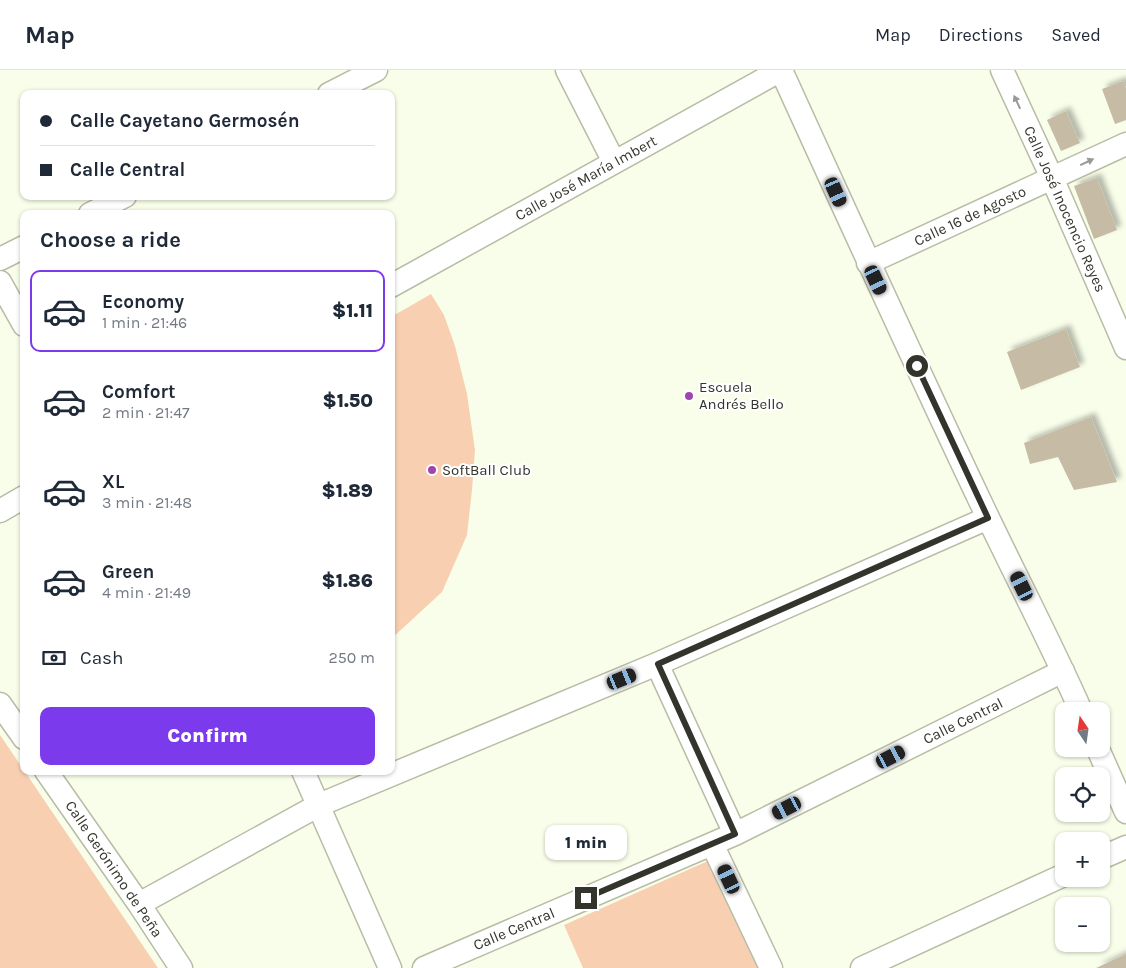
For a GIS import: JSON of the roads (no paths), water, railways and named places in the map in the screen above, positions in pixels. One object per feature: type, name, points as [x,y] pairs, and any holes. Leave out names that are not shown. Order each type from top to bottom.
[{"type":"street","points":[[337,90],[376,70]]},
{"type":"street","points":[[567,70],[614,162]]},
{"type":"street","points":[[781,70],[868,263],[1077,702]]},
{"type":"street","name":"Calle José María Imbert","points":[[395,284],[781,70]]},
{"type":"street","name":"Calle José Inocencio Reyes","points":[[1002,70],[1052,178],[1126,348]]},
{"type":"street","name":"Calle 16 de Agosto","points":[[868,263],[1126,144]]},
{"type":"street","points":[[98,210],[117,200]]},
{"type":"street","points":[[0,259],[20,249]]},
{"type":"street","points":[[0,282],[20,318]]},
{"type":"street","points":[[0,511],[20,499]]},
{"type":"street","points":[[395,773],[658,664],[988,518]]},
{"type":"street","points":[[658,664],[735,834]]},
{"type":"street","name":"Calle Central","points":[[424,968],[735,834],[1064,671]]},
{"type":"street","points":[[0,704],[20,732]]},
{"type":"street","points":[[1102,758],[1126,812]]},
{"type":"street","name":"Calle Gerónimo de Peña","points":[[49,775],[139,904],[181,968]]},
{"type":"street","points":[[305,775],[390,968]]},
{"type":"street","points":[[139,904],[318,805],[390,775]]},
{"type":"street","points":[[712,844],[771,968]]},
{"type":"street","points":[[1110,854],[1126,847]]},
{"type":"street","points":[[862,968],[1055,879]]},
{"type":"place","name":"Escuela Andrés Bello","points":[[689,396]]},
{"type":"place","name":"SoftBall Club","points":[[432,470]]}]
